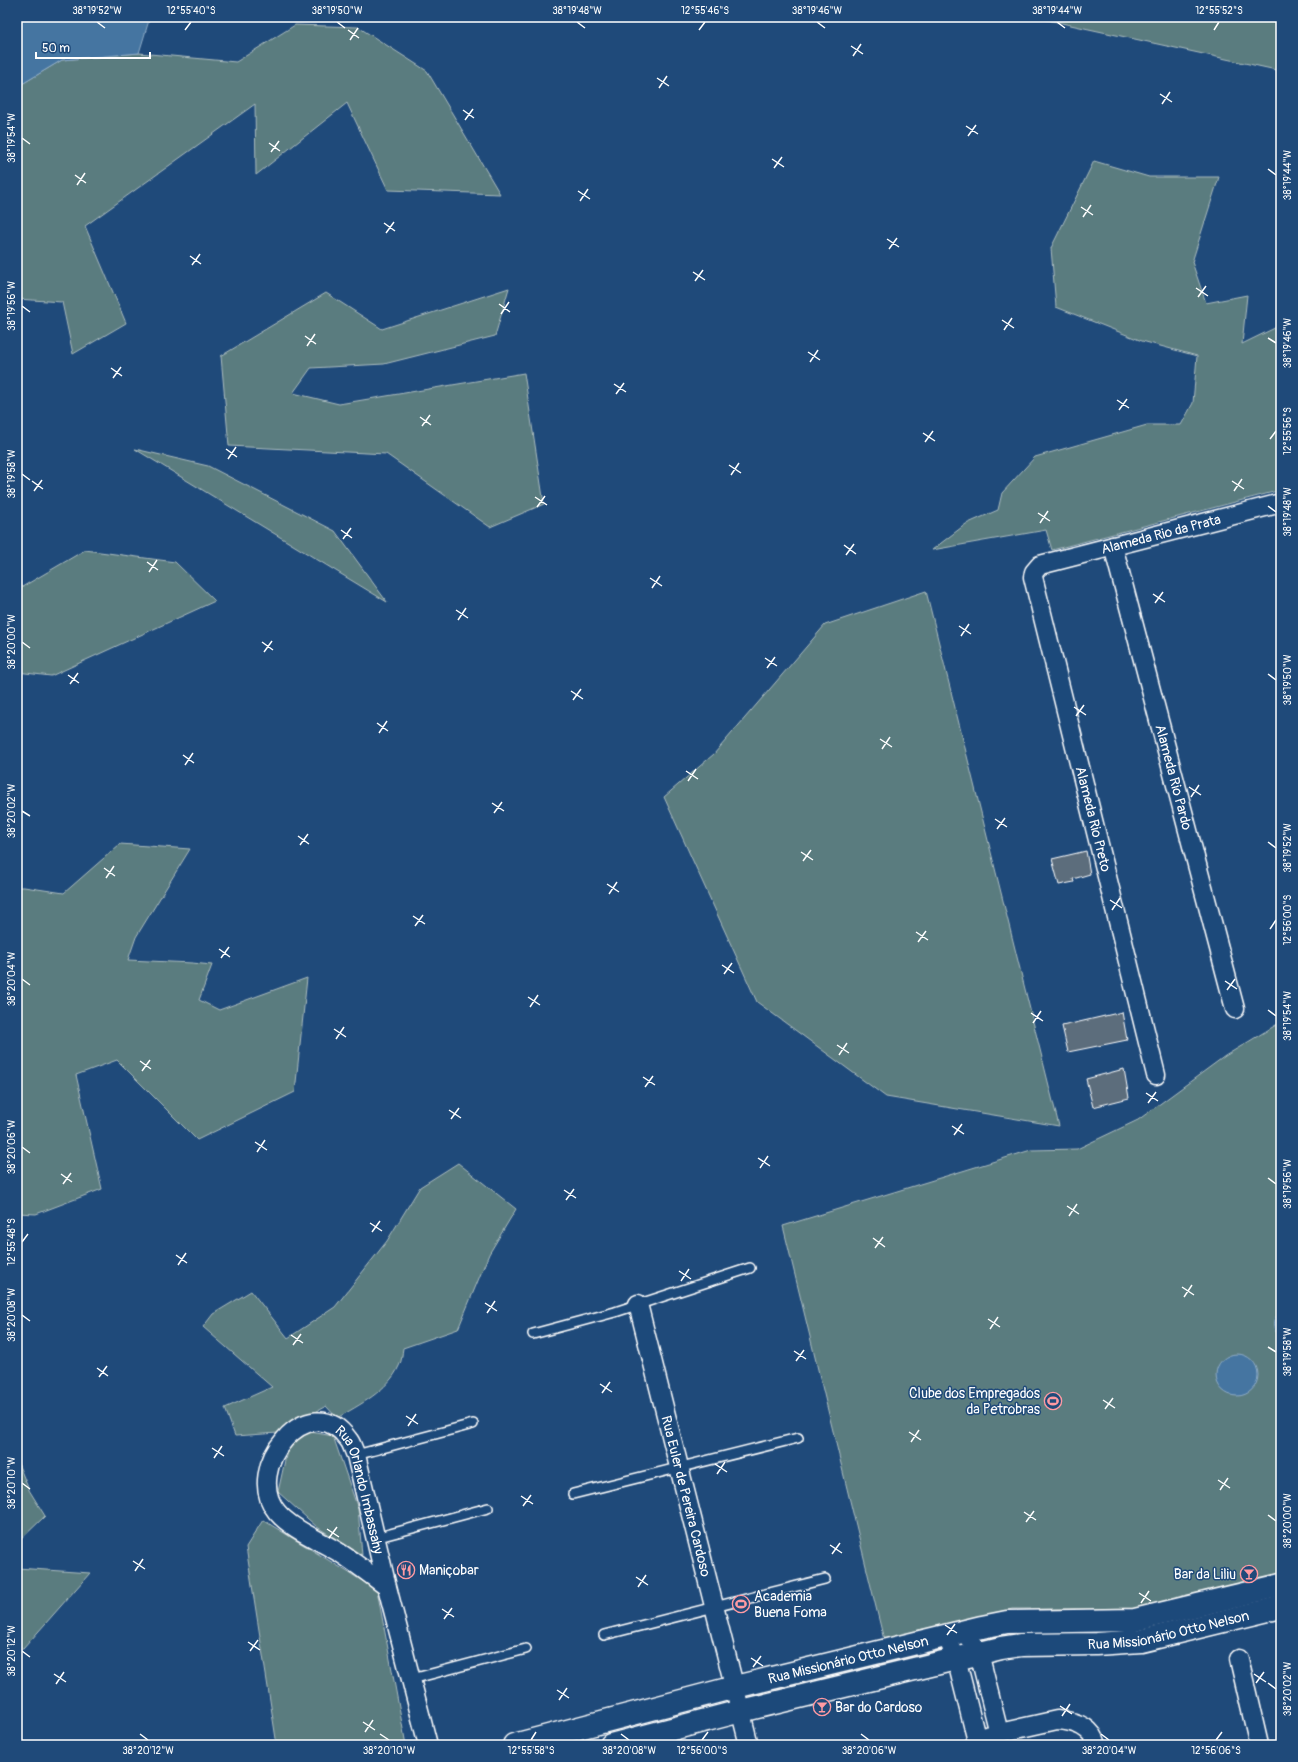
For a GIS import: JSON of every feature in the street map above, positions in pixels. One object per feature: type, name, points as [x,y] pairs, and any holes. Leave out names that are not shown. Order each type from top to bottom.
[{"type":"street","name":"Alameda Rio da Prata","points":[[1040,565],[1281,503]]},
{"type":"street","name":"Alameda Rio Pardo","points":[[1113,546],[1235,1009]]},
{"type":"street","name":"Alameda Rio Preto","points":[[1040,565],[1034,572],[1033,577],[1156,1075]]},
{"type":"street","name":"Rua Euler de Pereira Cardoso","points":[[638,1304],[749,1745]]},
{"type":"street","name":"Rua Orlando Imbassahy","points":[[387,1587],[341,1554],[286,1520],[277,1512],[270,1501],[267,1487],[269,1468],[276,1450],[288,1435],[299,1426],[312,1422],[329,1423],[340,1430],[348,1439],[356,1455],[387,1587],[428,1745]]},
{"type":"street","name":"Rua Missionário Otto Nelson","points":[[514,1745],[735,1687],[955,1633],[1007,1622],[1135,1620],[1281,1585]]},
{"type":"street","name":"Rua Missionário Otto Nelson","points":[[611,1745],[741,1710],[956,1658],[1021,1644],[1096,1644],[1141,1641],[1281,1607]]},
{"type":"street","points":[[955,1633],[979,1653],[999,1733]]},
{"type":"street","points":[[955,1633],[956,1658],[978,1742],[999,1733],[1057,1720],[1081,1724],[1089,1731],[1097,1745]]},
{"type":"street","points":[[1239,1660],[1259,1745]]},
{"type":"lane","points":[[533,1334],[638,1304],[750,1268]]},
{"type":"lane","points":[[356,1455],[473,1424]]},
{"type":"lane","points":[[573,1494],[680,1466],[798,1438]]},
{"type":"lane","points":[[375,1538],[488,1508]]},
{"type":"lane","points":[[604,1635],[825,1579]]},
{"type":"lane","points":[[412,1679],[526,1649]]},
{"type":"green space","points":[[1034,17],[1281,17],[1281,71]]},
{"type":"green space","points":[[295,25],[358,27],[427,71],[500,194],[388,190],[347,103],[256,175],[255,104],[85,226],[126,323],[73,354],[62,302],[17,299],[17,87],[62,60],[139,53],[236,62]]},
{"type":"green space","points":[[1094,161],[1149,177],[1219,177],[1192,262],[1206,303],[1247,295],[1242,344],[1281,325],[1281,490],[1052,550],[1046,530],[932,550],[966,524],[998,510],[1002,493],[1035,457],[1147,425],[1181,425],[1193,403],[1197,356],[1142,341],[1056,307],[1051,248]]},
{"type":"green space","points":[[509,288],[495,336],[384,364],[311,368],[293,393],[339,404],[524,373],[544,504],[490,527],[386,454],[229,446],[221,356],[326,293],[382,329]]},
{"type":"green space","points":[[135,449],[208,466],[335,531],[387,602]]},
{"type":"green space","points":[[85,550],[175,562],[215,601],[51,676],[17,672],[17,590]]},
{"type":"green space","points":[[926,591],[1059,1126],[886,1097],[757,1002],[664,797],[714,754],[825,625]]},
{"type":"green space","points":[[120,844],[190,849],[136,937],[128,960],[212,965],[199,1000],[219,1010],[307,978],[295,1092],[197,1140],[117,1060],[76,1075],[102,1189],[36,1214],[17,1213],[17,887],[64,893]]},
{"type":"green space","name":"Clube dos Empregados da Petrobras","points":[[1281,1022],[1281,1576],[1158,1609],[1012,1609],[884,1640],[783,1226],[1031,1150],[1077,1149],[1138,1120],[1225,1056]]},
{"type":"green space","points":[[458,1163],[516,1209],[489,1254],[458,1329],[403,1348],[400,1364],[388,1383],[372,1396],[337,1418],[326,1406],[278,1433],[235,1436],[225,1408],[272,1387],[203,1327],[213,1314],[251,1291],[288,1338],[335,1307],[387,1241],[420,1187]]},
{"type":"green space","points":[[305,1431],[333,1436],[358,1509],[362,1555],[317,1527],[278,1492],[287,1451]]},
{"type":"green space","points":[[17,1461],[29,1490],[45,1516],[17,1543]]},
{"type":"green space","points":[[263,1520],[377,1590],[406,1745],[277,1745],[246,1547]]},
{"type":"green space","points":[[17,1568],[90,1573],[23,1649],[17,1649]]},
{"type":"water","points":[[25,17],[150,17],[139,53],[62,60],[17,87],[17,28]]},
{"type":"water","points":[[1281,1312],[1281,1336],[1275,1331],[1274,1321]]},
{"type":"water","points":[[1233,1354],[1241,1354],[1249,1357],[1255,1363],[1258,1375],[1255,1387],[1249,1393],[1241,1396],[1233,1396],[1225,1393],[1219,1387],[1216,1379],[1216,1371],[1219,1363],[1225,1357]]},
{"type":"building","points":[[1086,851],[1090,874],[1073,879],[1074,882],[1059,885],[1052,859]]},
{"type":"building","points":[[1122,1012],[1127,1040],[1068,1052],[1062,1026]]},
{"type":"building","points":[[1124,1069],[1129,1098],[1093,1107],[1086,1079]]},
{"type":"place","name":"Clube dos Empregados da Petrobras","points":[[1053,1401]]},
{"type":"place","name":"Maniçobar","points":[[406,1570]]},
{"type":"place","name":"Bar da Liliu","points":[[1249,1574]]},
{"type":"place","name":"Academia Buena Foma","points":[[741,1604]]},
{"type":"place","name":"Bar do Cardoso","points":[[822,1707]]}]
